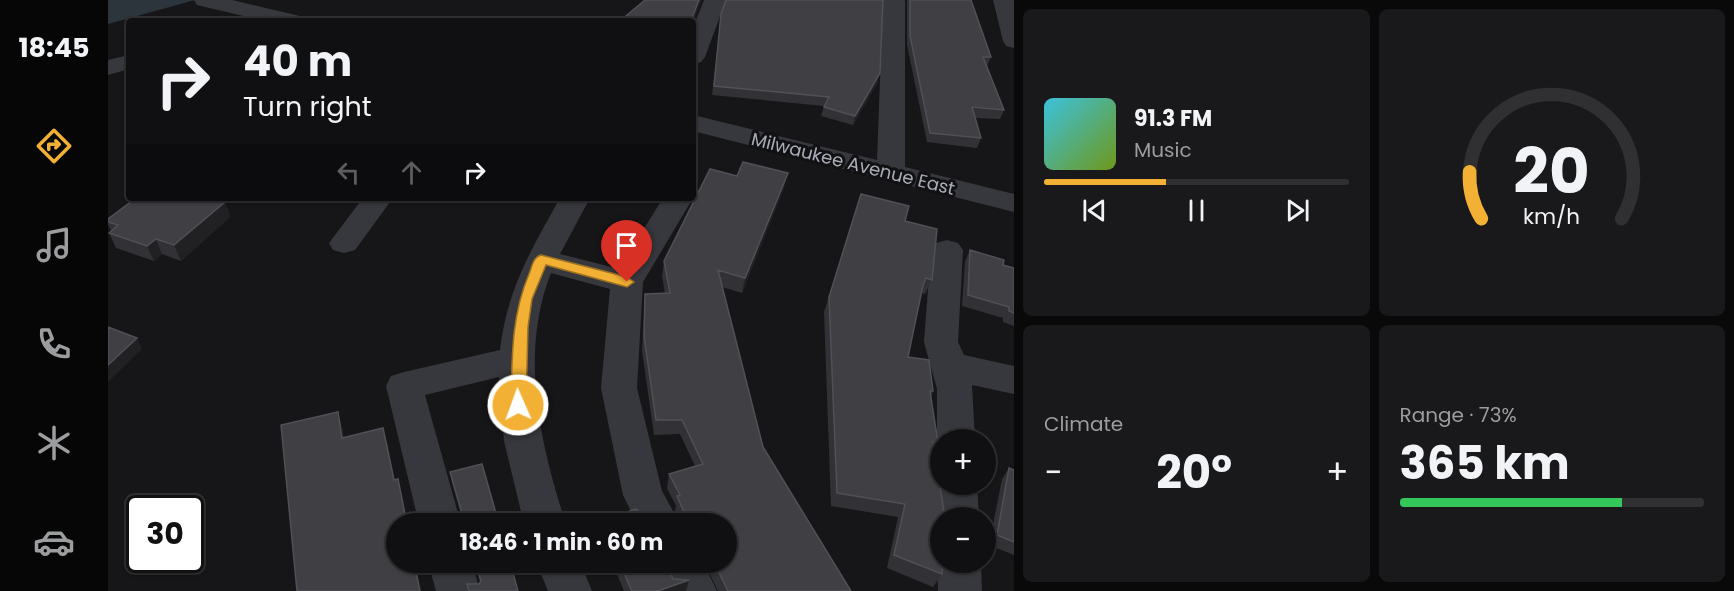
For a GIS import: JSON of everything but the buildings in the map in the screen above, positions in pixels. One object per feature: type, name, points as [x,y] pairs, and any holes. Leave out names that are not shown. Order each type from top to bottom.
[{"type":"street","points":[[205,0],[243,13],[274,18]]},
{"type":"street","points":[[696,49],[715,0]]},
{"type":"street","points":[[891,174],[894,0]]},
{"type":"street","points":[[1004,0],[1014,41]]},
{"type":"street","points":[[108,68],[126,63]]},
{"type":"street","name":"Milwaukee Avenue East","points":[[696,124],[1014,203]]},
{"type":"street","points":[[345,243],[376,201]]},
{"type":"street","points":[[541,513],[533,490],[518,405],[518,359],[525,299],[541,260],[573,201]]},
{"type":"street","points":[[652,513],[643,495],[619,388],[627,282],[676,201]]},
{"type":"street","points":[[946,250],[941,342],[955,389],[956,429]]},
{"type":"street","points":[[541,260],[627,282]]},
{"type":"street","points":[[437,513],[404,386],[518,359]]},
{"type":"street","points":[[950,366],[1014,380]]},
{"type":"street","points":[[453,573],[458,591]]},
{"type":"street","points":[[563,573],[570,591]]},
{"type":"street","points":[[686,573],[695,591]]},
{"type":"street","points":[[959,573],[960,591]]},
{"type":"shaded area","points":[[108,0],[195,0],[126,18],[108,24]]},
{"type":"route","points":[[518,405],[520,327],[525,299],[541,260],[627,282]]}]
